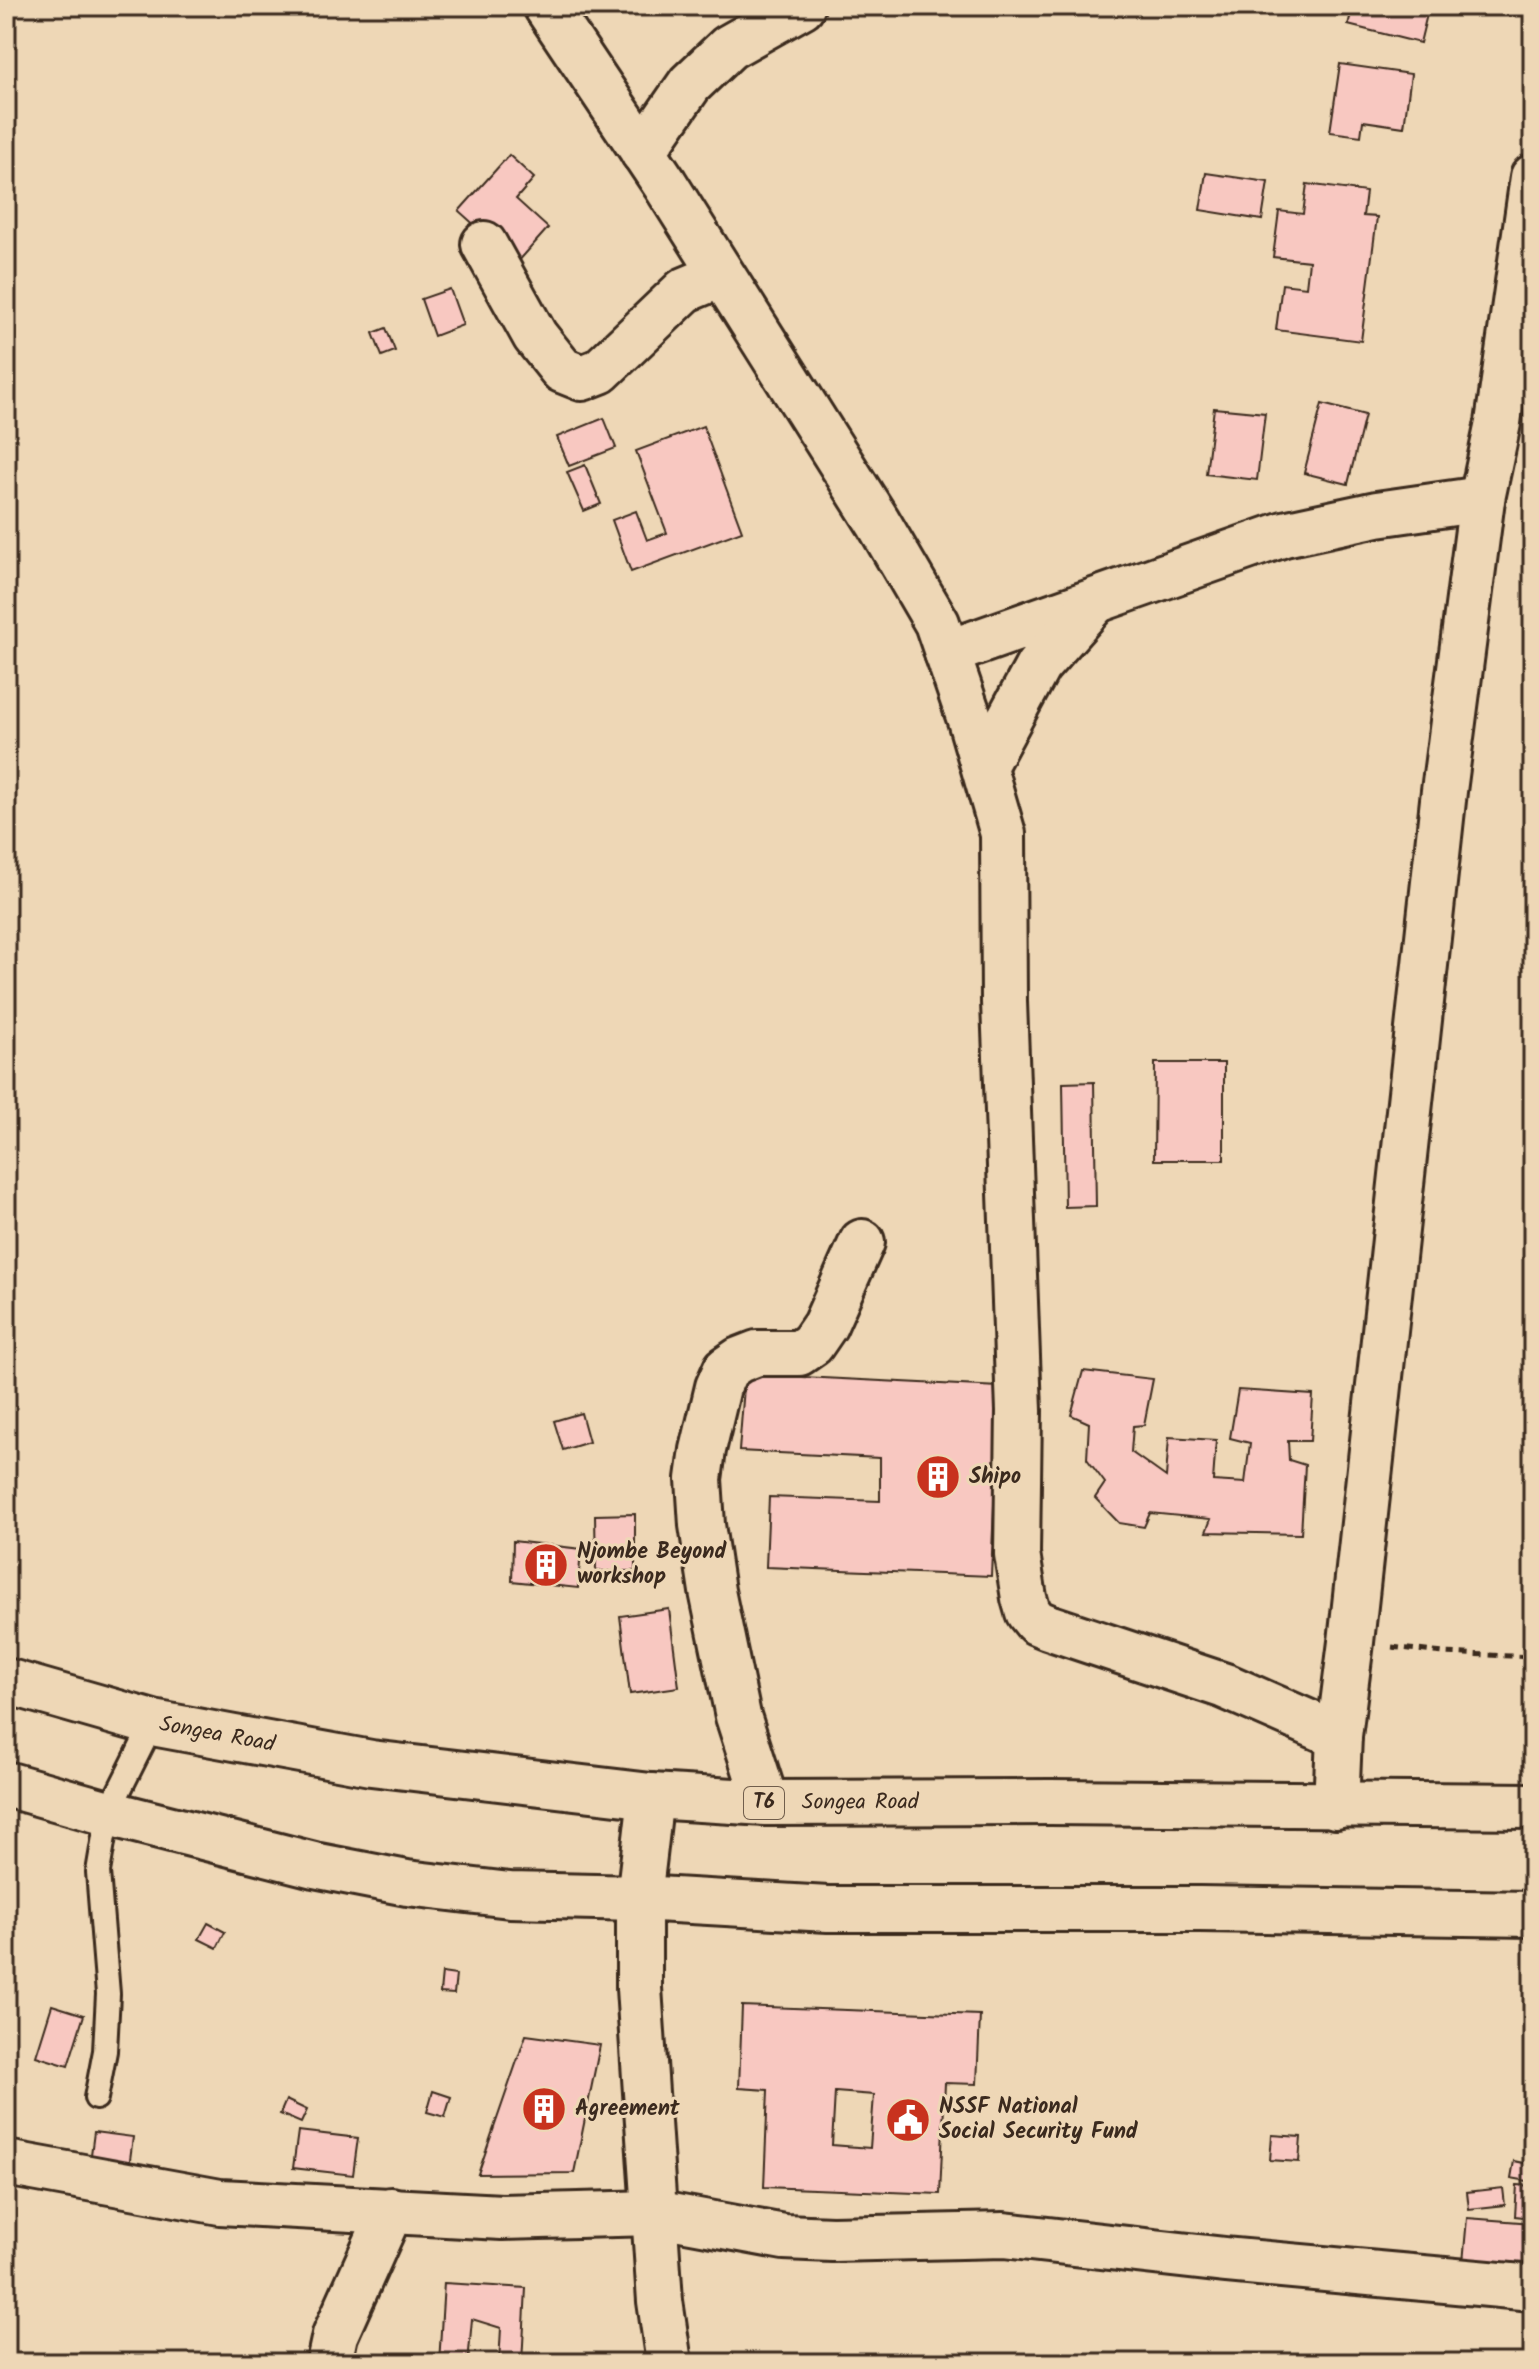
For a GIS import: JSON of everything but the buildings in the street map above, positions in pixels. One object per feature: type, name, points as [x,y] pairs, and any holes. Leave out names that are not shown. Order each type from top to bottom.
[{"type":"main road","points":[[546,6],[643,152],[878,522],[937,623],[984,766],[1003,834],[1004,1002],[1019,1411],[1017,1554],[1028,1612],[1036,1622],[1048,1627],[1225,1686],[1339,1736]]},
{"type":"main road","points":[[643,152],[690,84],[729,47],[802,6]]},
{"type":"main road","points":[[1336,1806],[1339,1736],[1444,791],[1482,499],[1498,423],[1533,177]]},
{"type":"main road","points":[[484,244],[535,336],[562,370],[582,378],[600,371],[685,290],[721,275]]},
{"type":"main road","points":[[947,653],[1284,534],[1377,514],[1482,499]]},
{"type":"main road","points":[[984,766],[1038,666],[1093,603]]},
{"type":"main road","points":[[766,1803],[738,1716],[719,1630],[702,1525],[699,1479],[703,1450],[718,1387],[726,1369],[757,1353],[799,1353],[812,1344],[825,1325],[862,1242]]},
{"type":"main road","name":"Songea Road","points":[[6,1681],[153,1723],[371,1763],[651,1796],[766,1803],[1533,1806]]},
{"type":"main road","points":[[6,1784],[314,1865],[407,1883],[510,1895],[639,1898],[828,1909],[1200,1909],[1533,1914]]},
{"type":"main road","points":[[651,1796],[639,1898],[639,1988],[660,2301],[669,2363]]},
{"type":"main road","points":[[6,2163],[220,2202],[502,2217],[654,2213],[784,2237],[832,2239],[1004,2235],[1225,2260],[1533,2288]]},
{"type":"main road","points":[[329,2363],[335,2335],[391,2210]]},
{"type":"lane","points":[[96,2098],[105,2051],[108,1994],[98,1872],[108,1813],[153,1723]]},
{"type":"path","points":[[1351,1642],[1443,1653],[1533,1657]]},
{"type":"place","name":"Shipo","points":[[938,1477]]},
{"type":"place","name":"Njombe Beyond workshop","points":[[546,1565]]},
{"type":"place","name":"Agreement","points":[[544,2109]]},
{"type":"place","name":"NSSF National Social Security Fund","points":[[908,2120]]}]
